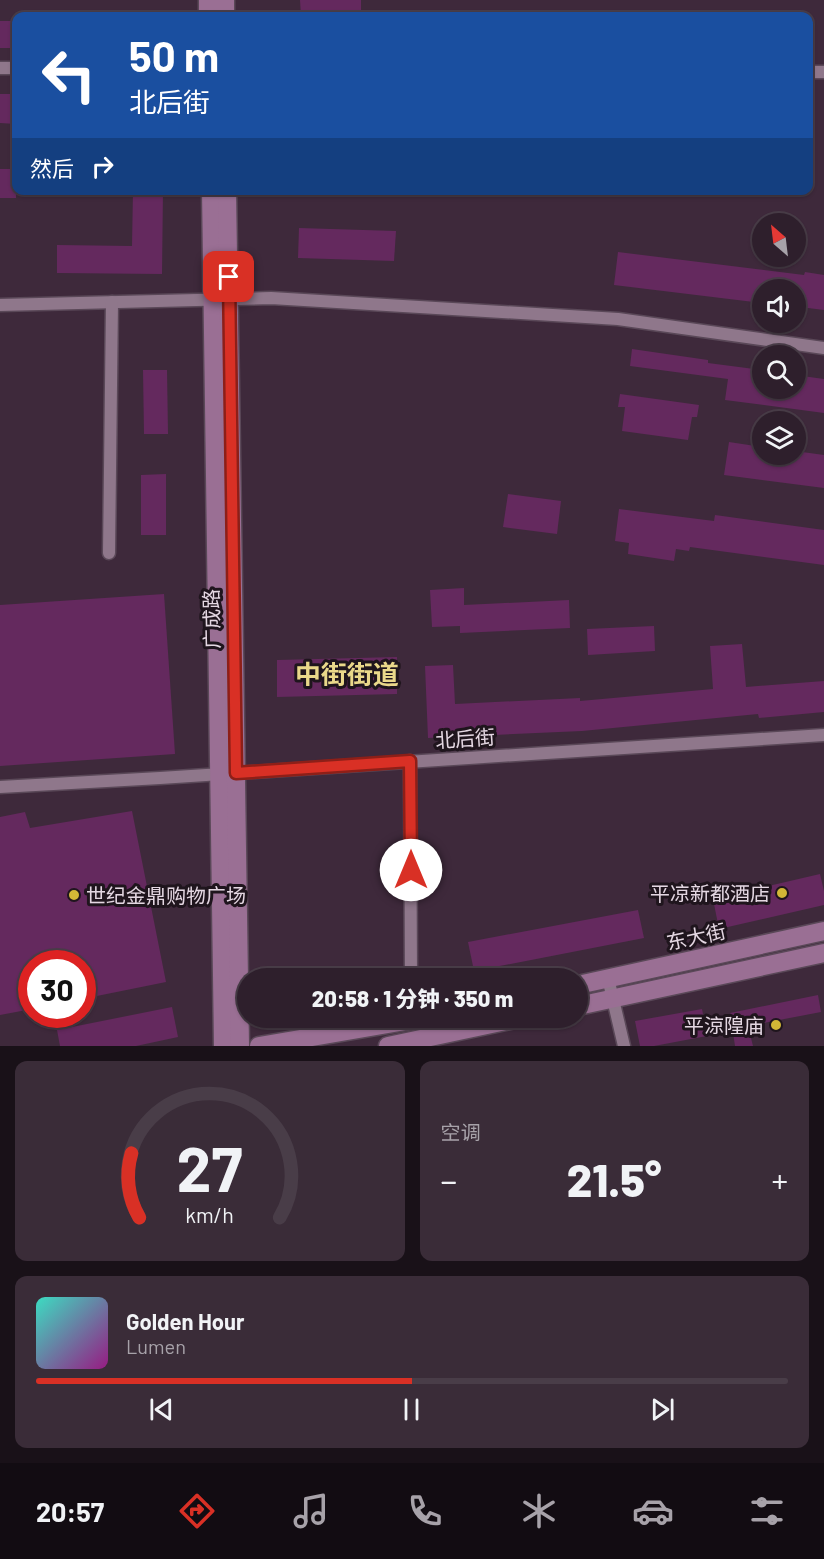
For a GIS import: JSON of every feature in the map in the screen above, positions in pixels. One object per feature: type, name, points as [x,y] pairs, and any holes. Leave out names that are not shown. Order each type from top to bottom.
[{"type":"main road","name":"广成路","points":[[211,195],[221,299]]},
{"type":"main road","name":"广成路","points":[[223,1046],[227,774],[221,299],[227,195]]},
{"type":"main road","name":"广成路","points":[[227,774],[240,1046]]},
{"type":"main road","name":"东大街","points":[[588,983],[824,931]]},
{"type":"main road","points":[[588,1004],[824,953]]},
{"type":"main road","points":[[259,1046],[361,1028]]},
{"type":"main road","points":[[388,1046],[414,1043],[477,1028]]},
{"type":"street","points":[[0,305],[271,298],[618,319],[824,348]]},
{"type":"street","points":[[109,553],[112,302]]},
{"type":"street","name":"北后街","points":[[0,786],[227,774],[824,735]]},
{"type":"street","points":[[410,761],[411,968]]},
{"type":"street","points":[[608,978],[624,1046]]},
{"type":"street","points":[[414,1043],[416,1028]]},
{"type":"building","points":[[300,0],[361,0],[361,12],[301,12]]},
{"type":"building","points":[[0,21],[12,21],[12,48],[0,48]]},
{"type":"building","points":[[0,94],[12,94],[12,124],[0,123]]},
{"type":"building","points":[[0,169],[12,169],[12,195],[16,195],[16,198],[0,198]]},
{"type":"building","points":[[133,195],[163,195],[162,274],[57,273],[57,245],[132,246]]},
{"type":"building","points":[[299,228],[396,231],[394,261],[298,258]]},
{"type":"building","points":[[618,252],[804,275],[805,272],[824,275],[824,310],[806,308],[806,279],[752,279],[752,302],[614,285]]},
{"type":"building","points":[[632,349],[752,369],[752,399],[806,399],[806,377],[824,379],[824,413],[725,400],[728,379],[630,366]]},
{"type":"building","points":[[143,370],[167,370],[168,434],[144,434]]},
{"type":"building","points":[[620,394],[699,405],[697,417],[692,417],[688,440],[622,431],[625,407],[618,407]]},
{"type":"building","points":[[729,442],[752,445],[752,465],[806,465],[806,453],[824,455],[824,488],[724,475]]},
{"type":"building","points":[[166,474],[166,535],[141,535],[141,475]]},
{"type":"building","points":[[508,494],[561,501],[557,534],[503,527]]},
{"type":"building","points":[[619,509],[714,521],[715,515],[824,530],[824,565],[690,547],[689,551],[676,549],[674,561],[628,554],[629,543],[615,541]]},
{"type":"building","points":[[464,588],[464,605],[569,600],[570,628],[460,633],[460,626],[432,627],[430,590]]},
{"type":"building","points":[[164,594],[175,754],[0,766],[0,605]]},
{"type":"building","points":[[654,626],[655,651],[588,655],[587,629]]},
{"type":"building","points":[[742,644],[746,687],[824,681],[824,712],[759,718],[758,714],[582,731],[428,738],[425,666],[453,665],[455,704],[580,698],[580,701],[713,689],[710,646]]},
{"type":"building","points":[[397,657],[397,694],[277,697],[277,660]]},
{"type":"building","name":"世纪金鼎购物广场","points":[[132,811],[166,982],[96,996],[96,950],[18,950],[18,1012],[0,1015],[0,817],[25,812],[30,828]]},
{"type":"building","points":[[820,874],[824,905],[719,929],[713,899]]},
{"type":"building","points":[[638,910],[644,938],[489,968],[473,968],[468,942]]},
{"type":"building","points":[[818,995],[821,1012],[748,1026],[753,1046],[735,1046],[730,1013]]},
{"type":"building","points":[[172,1007],[178,1037],[136,1046],[60,1046],[57,1030],[96,1028],[96,1022]]},
{"type":"building","points":[[702,1009],[707,1036],[654,1046],[640,1046],[635,1021]]},
{"type":"place","name":"平凉新都酒店","points":[[782,893]]},
{"type":"place","name":"世纪金鼎购物广场","points":[[74,895]]},
{"type":"place","name":"平涼隍庙","points":[[776,1025]]},
{"type":"district","name":"中街街道","points":[[347,673]]},
{"type":"route","points":[[229,277],[236,773],[410,761],[411,870]]}]
